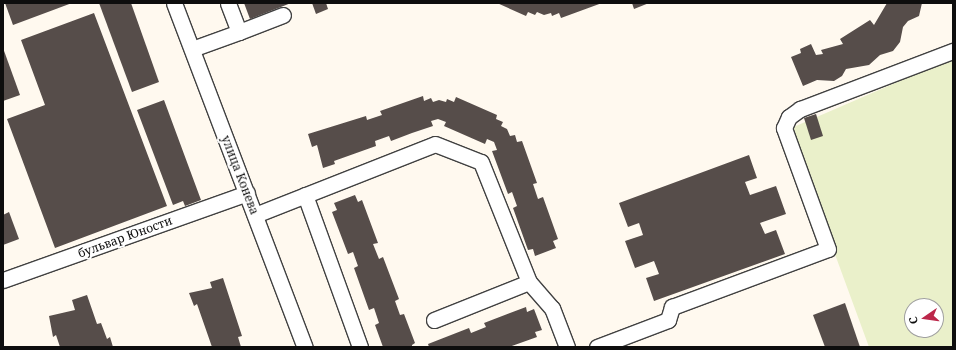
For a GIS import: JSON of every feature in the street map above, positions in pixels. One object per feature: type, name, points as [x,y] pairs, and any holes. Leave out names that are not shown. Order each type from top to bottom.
[{"type":"street","name":"улица Конева","points":[[174,3],[305,347]]},
{"type":"street","points":[[228,3],[239,32]]},
{"type":"street","points":[[192,49],[283,15]]},
{"type":"street","points":[[597,347],[668,320],[672,307],[828,249],[784,128],[789,117],[800,109],[953,51]]},
{"type":"street","points":[[255,215],[435,144],[481,162],[529,282],[552,308],[567,347]]},
{"type":"street","name":"бульвар Юности","points":[[3,280],[247,193]]},
{"type":"street","points":[[305,195],[360,347]]},
{"type":"street","points":[[434,320],[529,282]]},
{"type":"green space","points":[[953,58],[953,347],[869,347],[789,129]]},
{"type":"building","points":[[5,3],[72,3],[13,25]]},
{"type":"building","points":[[99,3],[131,3],[159,82],[132,92]]},
{"type":"building","points":[[244,3],[291,3],[250,19]]},
{"type":"building","points":[[312,3],[326,3],[328,9],[316,14]]},
{"type":"building","points":[[497,3],[602,3],[561,18],[559,13],[552,16],[551,13],[544,15],[537,12],[535,15],[528,12],[526,16]]},
{"type":"building","points":[[632,3],[649,3],[634,9]]},
{"type":"building","points":[[887,3],[922,3],[919,16],[908,21],[903,27],[900,42],[893,51],[880,55],[869,65],[846,69],[842,76],[834,81],[817,80],[803,86],[791,57],[801,53],[800,49],[811,44],[816,55],[823,54],[821,50],[843,44],[840,39],[870,20],[874,25]]},
{"type":"building","points":[[94,13],[167,206],[55,248],[7,119],[45,105],[21,40]]},
{"type":"building","points":[[3,48],[20,95],[3,101]]},
{"type":"building","points":[[423,96],[424,101],[431,98],[433,102],[439,100],[446,102],[447,99],[454,102],[456,97],[497,115],[496,119],[503,122],[501,126],[507,129],[510,136],[515,135],[517,142],[522,141],[537,183],[533,184],[538,199],[543,197],[558,239],[553,241],[556,248],[535,256],[533,249],[528,250],[513,208],[517,206],[512,192],[508,194],[492,151],[497,150],[494,142],[487,139],[485,144],[444,126],[446,122],[438,119],[431,121],[433,126],[391,141],[389,136],[375,141],[376,146],[334,161],[335,164],[323,168],[317,145],[312,147],[308,134],[366,116],[367,120],[382,115],[380,111]]},
{"type":"building","points":[[164,100],[201,200],[185,206],[183,201],[173,205],[137,110]]},
{"type":"building","points":[[816,114],[823,136],[811,140],[804,118]]},
{"type":"building","points":[[749,155],[757,178],[745,182],[750,195],[776,186],[786,214],[760,223],[765,234],[776,230],[785,254],[654,301],[646,278],[659,274],[654,261],[635,268],[625,241],[643,235],[639,223],[628,227],[619,203]]},
{"type":"building","points":[[355,195],[358,202],[362,200],[378,243],[373,244],[379,259],[383,257],[399,299],[395,301],[400,315],[404,314],[415,343],[412,347],[383,347],[375,325],[379,323],[374,308],[369,310],[354,268],[358,266],[353,252],[348,254],[332,212],[337,210],[334,203]]},
{"type":"building","points":[[9,212],[19,239],[3,245],[3,215]]},
{"type":"building","points":[[223,278],[242,336],[238,337],[241,347],[212,347],[197,304],[194,306],[189,293],[212,288],[210,282]]},
{"type":"building","points":[[87,295],[97,324],[101,323],[107,339],[110,337],[113,347],[60,347],[56,335],[53,337],[49,316],[75,310],[72,300]]},
{"type":"building","points":[[845,303],[860,347],[825,347],[813,315]]},
{"type":"building","points":[[526,307],[527,312],[534,309],[542,330],[535,332],[537,337],[509,347],[429,347],[428,344],[469,328],[471,333],[486,327],[484,323]]}]
